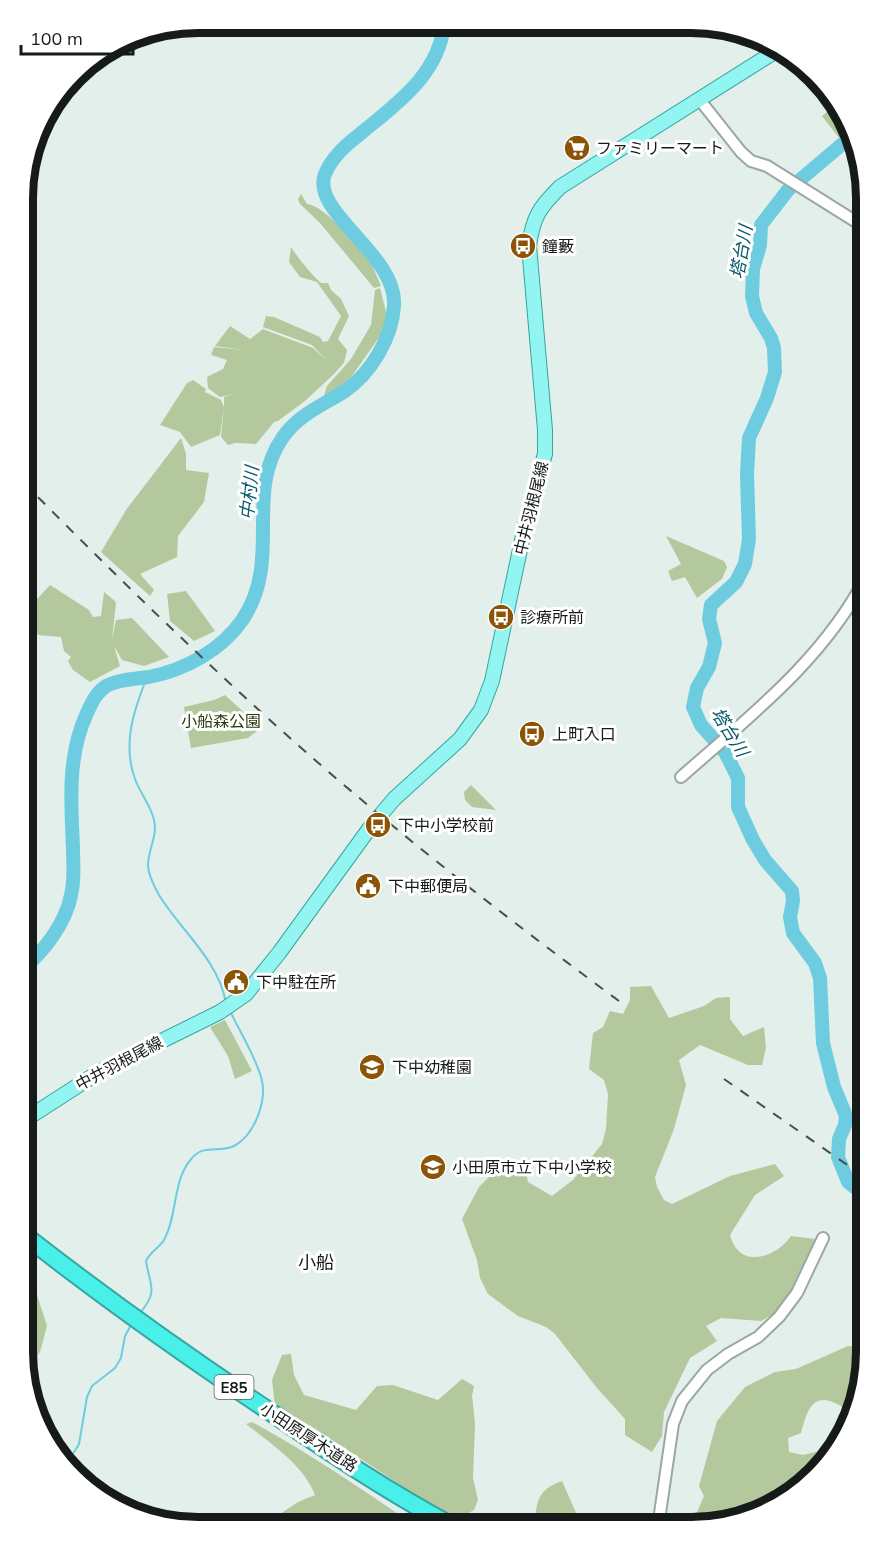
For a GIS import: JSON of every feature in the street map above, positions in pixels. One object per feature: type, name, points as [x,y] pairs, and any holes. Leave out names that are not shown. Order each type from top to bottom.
[{"type":"highway","name":"小田原厚木道路","points":[[33,1242],[193,1360],[435,1517]]},
{"type":"highway","name":"小田原厚木道路","points":[[33,1252],[188,1368],[418,1517]]},
{"type":"main road","name":"中井羽根尾線","points":[[33,1115],[99,1072],[220,1012],[246,994],[394,799],[460,739],[484,704],[492,681],[525,526],[545,454],[529,246],[532,224],[541,206],[560,187],[771,54]]},
{"type":"street","points":[[699,99],[741,152],[751,161],[767,166],[856,221]]},
{"type":"street","points":[[681,777],[771,699],[810,659],[830,635],[856,593]]},
{"type":"street","points":[[660,1517],[674,1424],[682,1401],[707,1371],[728,1354],[758,1337],[779,1317],[797,1293],[823,1238]]},
{"type":"green space","points":[[830,110],[843,135],[839,138],[822,116]]},
{"type":"green space","points":[[301,194],[307,204],[331,218],[357,245],[371,263],[381,286],[374,288],[320,223],[300,204],[298,199]]},
{"type":"green space","points":[[291,247],[317,280],[321,283],[328,283],[331,290],[341,299],[349,316],[338,339],[347,350],[344,363],[305,401],[274,422],[256,444],[228,445],[221,437],[224,408],[220,435],[191,447],[180,432],[160,425],[187,383],[193,380],[206,389],[205,392],[221,400],[224,407],[224,397],[234,394],[220,397],[208,388],[207,377],[223,369],[227,360],[211,355],[214,347],[243,350],[215,346],[230,326],[250,339],[263,329],[313,348],[326,360],[312,345],[263,327],[266,316],[274,317],[320,337],[323,342],[328,341],[341,316],[317,282],[300,277],[289,262]]},
{"type":"green space","points":[[380,288],[387,316],[380,336],[347,383],[323,399],[327,386],[351,359],[371,325],[375,290]]},
{"type":"green space","points":[[181,438],[186,454],[186,470],[209,473],[204,502],[178,536],[177,557],[140,574],[154,590],[150,596],[101,552],[126,510]]},
{"type":"green space","points":[[666,536],[724,561],[727,567],[722,579],[697,598],[685,577],[672,581],[668,571],[681,564]]},
{"type":"green space","points":[[50,585],[89,610],[93,617],[101,616],[104,592],[116,602],[112,640],[116,620],[132,618],[169,657],[144,666],[122,660],[114,646],[120,666],[90,682],[73,670],[68,661],[71,657],[64,651],[61,637],[38,635],[33,624],[33,603]]},
{"type":"green space","points":[[186,591],[215,631],[194,641],[170,621],[167,594]]},
{"type":"green space","name":"小船森公園","points":[[225,695],[261,728],[248,738],[191,748],[184,707]]},
{"type":"green space","points":[[471,785],[496,810],[472,807],[465,800],[464,792]]},
{"type":"green space","points":[[651,986],[669,1018],[704,1006],[716,998],[730,997],[730,1019],[743,1036],[764,1027],[766,1048],[762,1065],[748,1065],[700,1045],[679,1060],[686,1085],[674,1129],[655,1177],[664,1200],[672,1204],[730,1176],[775,1164],[784,1176],[755,1195],[730,1235],[735,1246],[741,1253],[758,1257],[776,1250],[791,1236],[815,1239],[794,1288],[781,1310],[761,1321],[721,1318],[706,1326],[717,1341],[690,1358],[664,1412],[662,1436],[652,1452],[625,1435],[625,1419],[597,1388],[555,1334],[546,1327],[518,1316],[488,1294],[480,1278],[477,1260],[462,1219],[479,1187],[508,1158],[526,1172],[528,1182],[552,1196],[573,1180],[602,1144],[606,1129],[608,1094],[604,1080],[589,1069],[593,1033],[603,1027],[610,1011],[623,1014],[630,1000],[630,987]]},
{"type":"green space","points":[[225,1020],[252,1071],[235,1079],[228,1056],[210,1027]]},
{"type":"green space","points":[[33,1282],[47,1326],[40,1352],[33,1360]]},
{"type":"green space","points":[[848,1346],[856,1347],[853,1385],[846,1407],[826,1400],[819,1401],[806,1415],[801,1433],[788,1438],[789,1452],[803,1455],[824,1450],[822,1453],[800,1476],[764,1500],[724,1514],[695,1517],[704,1496],[699,1486],[717,1421],[745,1387],[775,1372],[796,1369]]},
{"type":"green space","points":[[291,1354],[294,1375],[304,1395],[356,1410],[377,1386],[393,1385],[438,1400],[462,1379],[474,1386],[472,1396],[475,1423],[473,1478],[478,1500],[474,1510],[462,1517],[443,1517],[419,1502],[399,1484],[275,1405],[272,1380],[282,1355]]},
{"type":"green space","points":[[252,1422],[315,1459],[402,1517],[264,1517],[280,1514],[298,1502],[315,1495],[295,1464],[246,1424]]},
{"type":"green space","points":[[562,1481],[578,1517],[535,1517],[539,1498],[553,1485]]},
{"type":"waterway","name":"中村川","points":[[33,960],[59,926],[72,889],[73,762],[81,729],[93,701],[108,685],[123,680],[163,674],[202,657],[225,640],[243,619],[255,596],[260,573],[263,550],[263,504],[271,459],[289,429],[303,416],[345,391],[363,375],[384,342],[394,306],[392,287],[383,269],[330,203],[324,188],[325,174],[331,162],[350,142],[414,87],[434,58],[442,33]]},
{"type":"waterway","name":"塔台川","points":[[846,141],[788,190],[761,225],[760,245],[753,269],[752,296],[756,313],[771,338],[774,348],[775,372],[767,398],[749,438],[747,474],[749,539],[745,564],[736,582],[711,605],[709,619],[715,643],[709,667],[697,688],[693,707],[701,725],[725,752],[738,778],[738,807],[753,840],[765,860],[792,891],[790,917],[793,933],[815,963],[820,978],[823,1043],[834,1087],[846,1116],[839,1139],[838,1157],[848,1182],[856,1188]]},
{"type":"waterway","points":[[147,677],[131,727],[130,753],[135,779],[155,826],[148,859],[149,873],[159,895],[207,959],[222,987],[226,1003]]},
{"type":"waterway","points":[[139,1314],[149,1300],[152,1289],[146,1261],[164,1240],[181,1177],[186,1167],[201,1151],[234,1146],[248,1134],[258,1116],[263,1096],[261,1077],[230,1011]]},
{"type":"waterway","points":[[71,1457],[79,1444],[87,1397],[92,1386],[115,1368],[121,1358],[125,1336],[132,1323]]},
{"type":"railway","points":[[33,492],[159,617],[299,746],[456,877],[619,1001]]},
{"type":"railway","points":[[724,1079],[856,1171]]},
{"type":"place","name":"ファミリーマート","points":[[577,148]]},
{"type":"place","name":"鐘藪","points":[[523,246]]},
{"type":"place","name":"診療所前","points":[[501,617]]},
{"type":"place","name":"上町入口","points":[[532,734]]},
{"type":"place","name":"下中小学校前","points":[[378,825]]},
{"type":"place","name":"下中郵便局","points":[[368,886]]},
{"type":"place","name":"下中駐在所","points":[[236,982]]},
{"type":"place","name":"下中幼稚園","points":[[372,1067]]},
{"type":"place","name":"小田原市立下中小学校","points":[[433,1167]]},
{"type":"district","name":"小船","points":[[316,1262]]}]
